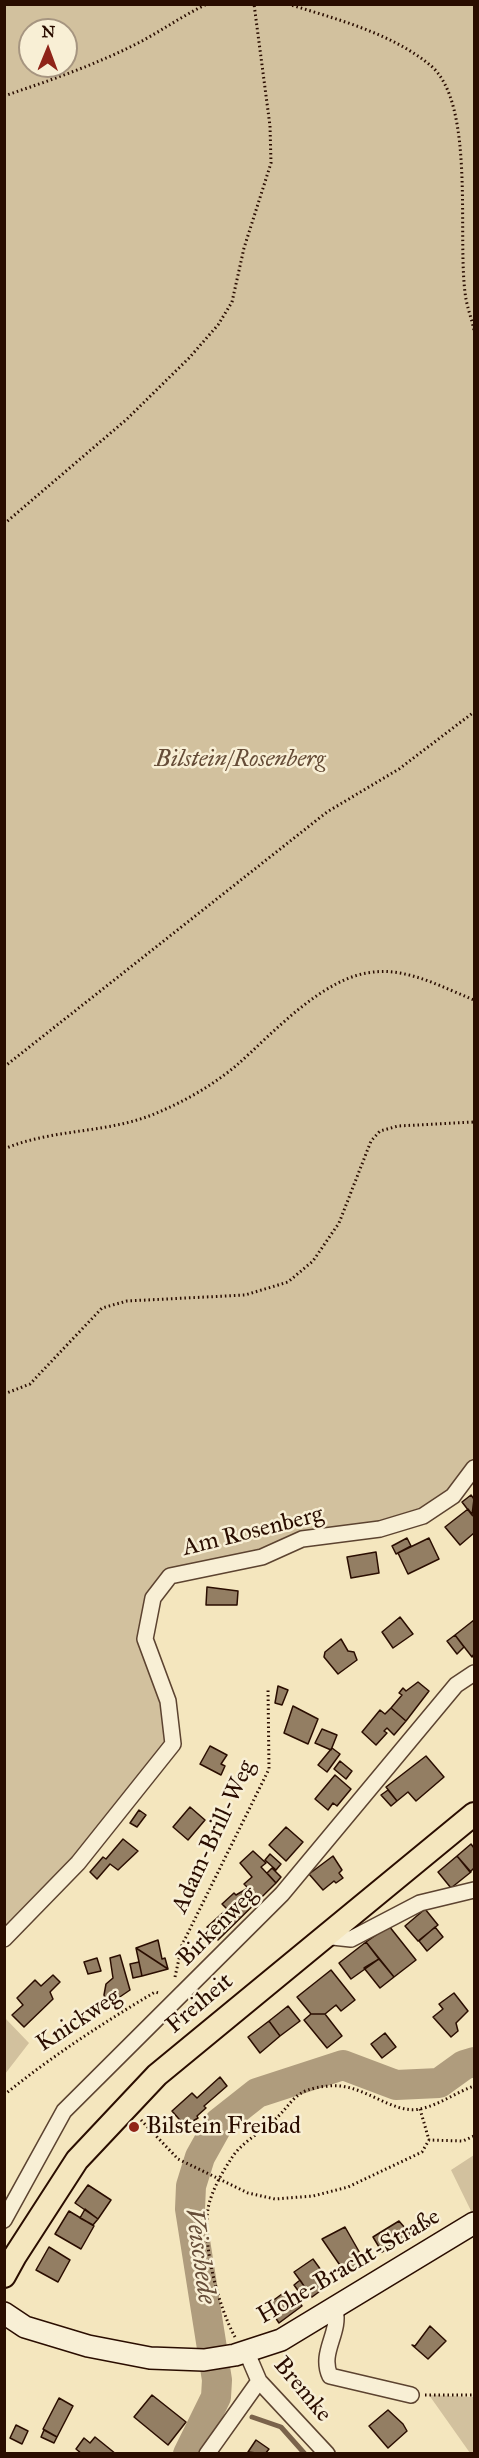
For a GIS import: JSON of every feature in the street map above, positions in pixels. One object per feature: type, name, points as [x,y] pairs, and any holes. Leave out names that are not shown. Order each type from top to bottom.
[{"type":"main road","name":"Freiheit","points":[[4,2276],[77,2160],[157,2075],[474,1814]]},
{"type":"main road","name":"Hohe-Bracht-Straße","points":[[4,2313],[25,2327],[88,2346],[150,2358],[204,2360],[241,2354],[281,2340],[474,2223]]},
{"type":"street","name":"Am Rosenberg","points":[[4,1939],[78,1863],[172,1744],[168,1701],[145,1639],[153,1598],[171,1576],[262,1557],[302,1539],[380,1529],[423,1516],[453,1496],[474,1468]]},
{"type":"street","name":"Birkenweg","points":[[4,2220],[64,2111],[282,1894],[456,1685],[474,1673]]},
{"type":"street","points":[[323,1936],[351,1939],[420,1903],[474,1890]]},
{"type":"street","points":[[335,2309],[335,2328],[326,2362],[330,2376],[411,2395]]},
{"type":"street","name":"Bremke","points":[[241,2354],[259,2381],[327,2454]]},
{"type":"street","points":[[207,2454],[259,2381]]},
{"type":"path","points":[[4,96],[63,76],[142,41],[185,14],[207,4]]},
{"type":"path","points":[[4,524],[127,419],[189,358],[218,325],[232,302],[244,248],[271,163],[270,126],[254,4]]},
{"type":"path","points":[[288,4],[350,23],[407,50],[432,66],[448,91],[459,134],[466,299],[474,330]]},
{"type":"path","points":[[4,1067],[327,812],[399,769],[474,712]]},
{"type":"path","points":[[4,1149],[32,1140],[124,1124],[182,1101],[236,1065],[294,1014],[354,976],[374,972],[393,972],[419,979],[474,1000]]},
{"type":"path","points":[[4,1394],[30,1384],[102,1308],[127,1301],[245,1295],[288,1282],[313,1261],[339,1222],[371,1141],[380,1131],[398,1126],[474,1122]]},
{"type":"path","name":"Adam-Brill-Weg","points":[[178,1998],[175,1974],[183,1945],[269,1769],[268,1688]]},
{"type":"path","name":"Knickweg","points":[[4,2095],[45,2062],[155,1992],[178,1998]]},
{"type":"path","points":[[241,2354],[212,2265],[207,2222],[208,2207],[234,2155],[251,2137],[273,2122],[294,2096],[303,2092],[331,2085],[345,2086],[362,2090],[402,2108],[420,2109],[474,2085]]},
{"type":"path","points":[[125,2109],[140,2118],[178,2159],[248,2193],[275,2199],[313,2196],[348,2187],[401,2164],[422,2152],[429,2140],[420,2109]]},
{"type":"path","points":[[429,2140],[463,2140],[474,2136]]},
{"type":"path","points":[[411,2395],[474,2395]]},
{"type":"green space","name":"Bilstein/Rosenberg","points":[[4,5],[474,5],[474,1468],[423,1516],[170,1577],[153,1598],[145,1639],[173,1744],[4,1939]]},
{"type":"green space","points":[[5,2018],[29,2043],[5,2074]]},
{"type":"green space","points":[[474,2155],[474,2217],[451,2170]]},
{"type":"green space","points":[[429,2395],[474,2397],[474,2453],[470,2453]]},
{"type":"building","points":[[471,1495],[474,1499],[472,1515],[462,1502]]},
{"type":"building","points":[[468,1509],[474,1517],[474,1533],[460,1545],[445,1527]]},
{"type":"building","points":[[407,1538],[411,1546],[396,1554],[392,1546]]},
{"type":"building","points":[[429,1538],[439,1559],[408,1574],[398,1553]]},
{"type":"building","points":[[376,1552],[379,1573],[351,1578],[347,1557]]},
{"type":"building","points":[[207,1587],[238,1591],[237,1605],[206,1605]]},
{"type":"building","points":[[400,1617],[413,1634],[393,1648],[382,1632]]},
{"type":"building","points":[[474,1620],[474,1654],[472,1657],[455,1635]]},
{"type":"building","points":[[455,1635],[464,1647],[457,1654],[447,1641]]},
{"type":"building","points":[[341,1639],[348,1651],[354,1652],[357,1660],[338,1674],[324,1657],[325,1652]]},
{"type":"building","points":[[418,1682],[429,1691],[406,1721],[391,1708],[402,1695],[399,1693],[403,1688],[406,1691]]},
{"type":"building","points":[[278,1686],[288,1690],[282,1705],[275,1703]]},
{"type":"building","points":[[293,1706],[318,1719],[308,1744],[284,1733]]},
{"type":"building","points":[[391,1708],[406,1721],[394,1735],[387,1728],[384,1731],[387,1733],[376,1745],[362,1732],[380,1710],[385,1714]]},
{"type":"building","points":[[322,1729],[337,1735],[331,1750],[315,1743]]},
{"type":"building","points":[[210,1746],[227,1755],[221,1764],[225,1766],[221,1775],[200,1764]]},
{"type":"building","points":[[332,1748],[340,1754],[327,1772],[318,1765]]},
{"type":"building","points":[[426,1756],[444,1777],[416,1801],[408,1792],[397,1801],[386,1787]]},
{"type":"building","points":[[340,1761],[352,1771],[346,1779],[334,1769]]},
{"type":"building","points":[[335,1775],[351,1789],[337,1806],[333,1803],[328,1810],[315,1799]]},
{"type":"building","points":[[388,1790],[397,1801],[391,1806],[381,1795]]},
{"type":"building","points":[[190,1807],[205,1820],[188,1840],[173,1827]]},
{"type":"building","points":[[139,1810],[146,1815],[137,1827],[130,1823]]},
{"type":"building","points":[[286,1827],[303,1842],[286,1861],[269,1845]]},
{"type":"building","points":[[123,1839],[138,1851],[118,1870],[110,1864],[97,1879],[90,1872],[103,1857],[106,1859]]},
{"type":"building","points":[[471,1844],[474,1848],[474,1868],[470,1872],[457,1856]]},
{"type":"building","points":[[253,1851],[266,1863],[261,1867],[276,1883],[218,1940],[207,1927],[227,1909],[222,1904],[234,1893],[236,1895],[248,1888],[244,1884],[252,1877],[240,1863]]},
{"type":"building","points":[[270,1854],[281,1864],[276,1870],[265,1860]]},
{"type":"building","points":[[333,1856],[342,1870],[339,1873],[343,1878],[336,1883],[334,1881],[323,1890],[309,1874]]},
{"type":"building","points":[[457,1856],[471,1872],[451,1888],[438,1872]]},
{"type":"building","points":[[272,1868],[281,1877],[276,1883],[267,1873]]},
{"type":"building","points":[[425,1909],[438,1925],[418,1941],[405,1926]]},
{"type":"building","points":[[389,1926],[416,1960],[394,1977],[366,1942]]},
{"type":"building","points":[[435,1927],[443,1937],[427,1951],[419,1941]]},
{"type":"building","points":[[158,1940],[162,1959],[165,1958],[168,1969],[136,1948]]},
{"type":"building","points":[[366,1942],[379,1959],[351,1979],[339,1963]]},
{"type":"building","points":[[136,1948],[168,1969],[142,1976]]},
{"type":"building","points":[[120,1955],[130,1990],[108,2005],[104,1995],[106,1984],[113,1978],[110,1958]]},
{"type":"building","points":[[97,1958],[101,1971],[88,1974],[84,1962]]},
{"type":"building","points":[[379,1959],[394,1977],[380,1988],[364,1968]]},
{"type":"building","points":[[139,1962],[142,1976],[133,1978],[130,1964]]},
{"type":"building","points":[[331,1970],[355,2000],[341,2011],[336,2005],[325,2014],[311,2014],[297,1997]]},
{"type":"building","points":[[53,1975],[60,1982],[50,1992],[53,1999],[24,2027],[12,2015],[23,2005],[17,1998],[35,1980],[41,1986]]},
{"type":"building","points":[[454,1993],[468,2011],[456,2023],[458,2031],[451,2037],[433,2017],[443,2009],[439,2004]]},
{"type":"building","points":[[288,2006],[300,2021],[280,2036],[269,2021]]},
{"type":"building","points":[[311,2014],[325,2014],[342,2036],[327,2048],[304,2020]]},
{"type":"building","points":[[269,2021],[280,2036],[260,2053],[248,2037]]},
{"type":"building","points":[[385,2033],[396,2047],[382,2058],[371,2044]]},
{"type":"building","points":[[220,2077],[227,2086],[204,2106],[206,2108],[197,2116],[198,2118],[185,2126],[172,2111],[192,2093],[197,2098]]},
{"type":"building","points":[[88,2185],[111,2200],[98,2219],[75,2203]]},
{"type":"building","points":[[85,2209],[98,2219],[93,2225],[80,2218]]},
{"type":"building","points":[[69,2211],[94,2226],[81,2249],[55,2234]]},
{"type":"building","points":[[399,2221],[411,2235],[391,2248],[381,2232]]},
{"type":"building","points":[[345,2227],[361,2255],[365,2252],[370,2260],[346,2274],[322,2239]]},
{"type":"building","points":[[381,2232],[390,2247],[382,2252],[373,2237]]},
{"type":"building","points":[[49,2247],[70,2260],[58,2282],[36,2270]]},
{"type":"building","points":[[313,2259],[326,2277],[329,2274],[334,2281],[312,2297],[294,2272]]},
{"type":"building","points":[[300,2280],[308,2292],[302,2296],[294,2285]]},
{"type":"building","points":[[286,2291],[291,2298],[295,2296],[302,2306],[279,2323],[267,2305]]},
{"type":"building","points":[[430,2326],[446,2341],[428,2359],[412,2345],[415,2346]]},
{"type":"building","points":[[152,2395],[186,2422],[168,2445],[134,2417]]},
{"type":"building","points":[[59,2398],[73,2406],[57,2437],[43,2429]]},
{"type":"building","points":[[388,2410],[407,2431],[388,2448],[369,2426]]},
{"type":"building","points":[[16,2425],[28,2431],[22,2444],[10,2438]]},
{"type":"building","points":[[44,2430],[57,2437],[54,2443],[41,2437]]},
{"type":"building","points":[[95,2437],[116,2454],[82,2454],[76,2449],[84,2438],[90,2443]]},
{"type":"building","points":[[256,2440],[269,2449],[265,2454],[248,2452]]},
{"type":"waterway","name":"Veischede","points":[[188,2454],[216,2397],[217,2380],[190,2209],[191,2186],[200,2157],[219,2123],[257,2093],[343,2065],[396,2085],[439,2083],[464,2065],[474,2062]]},
{"type":"waterway","points":[[252,2417],[281,2427],[305,2454]]},
{"type":"place","name":"Bilstein Freibad","points":[[134,2127]]}]
